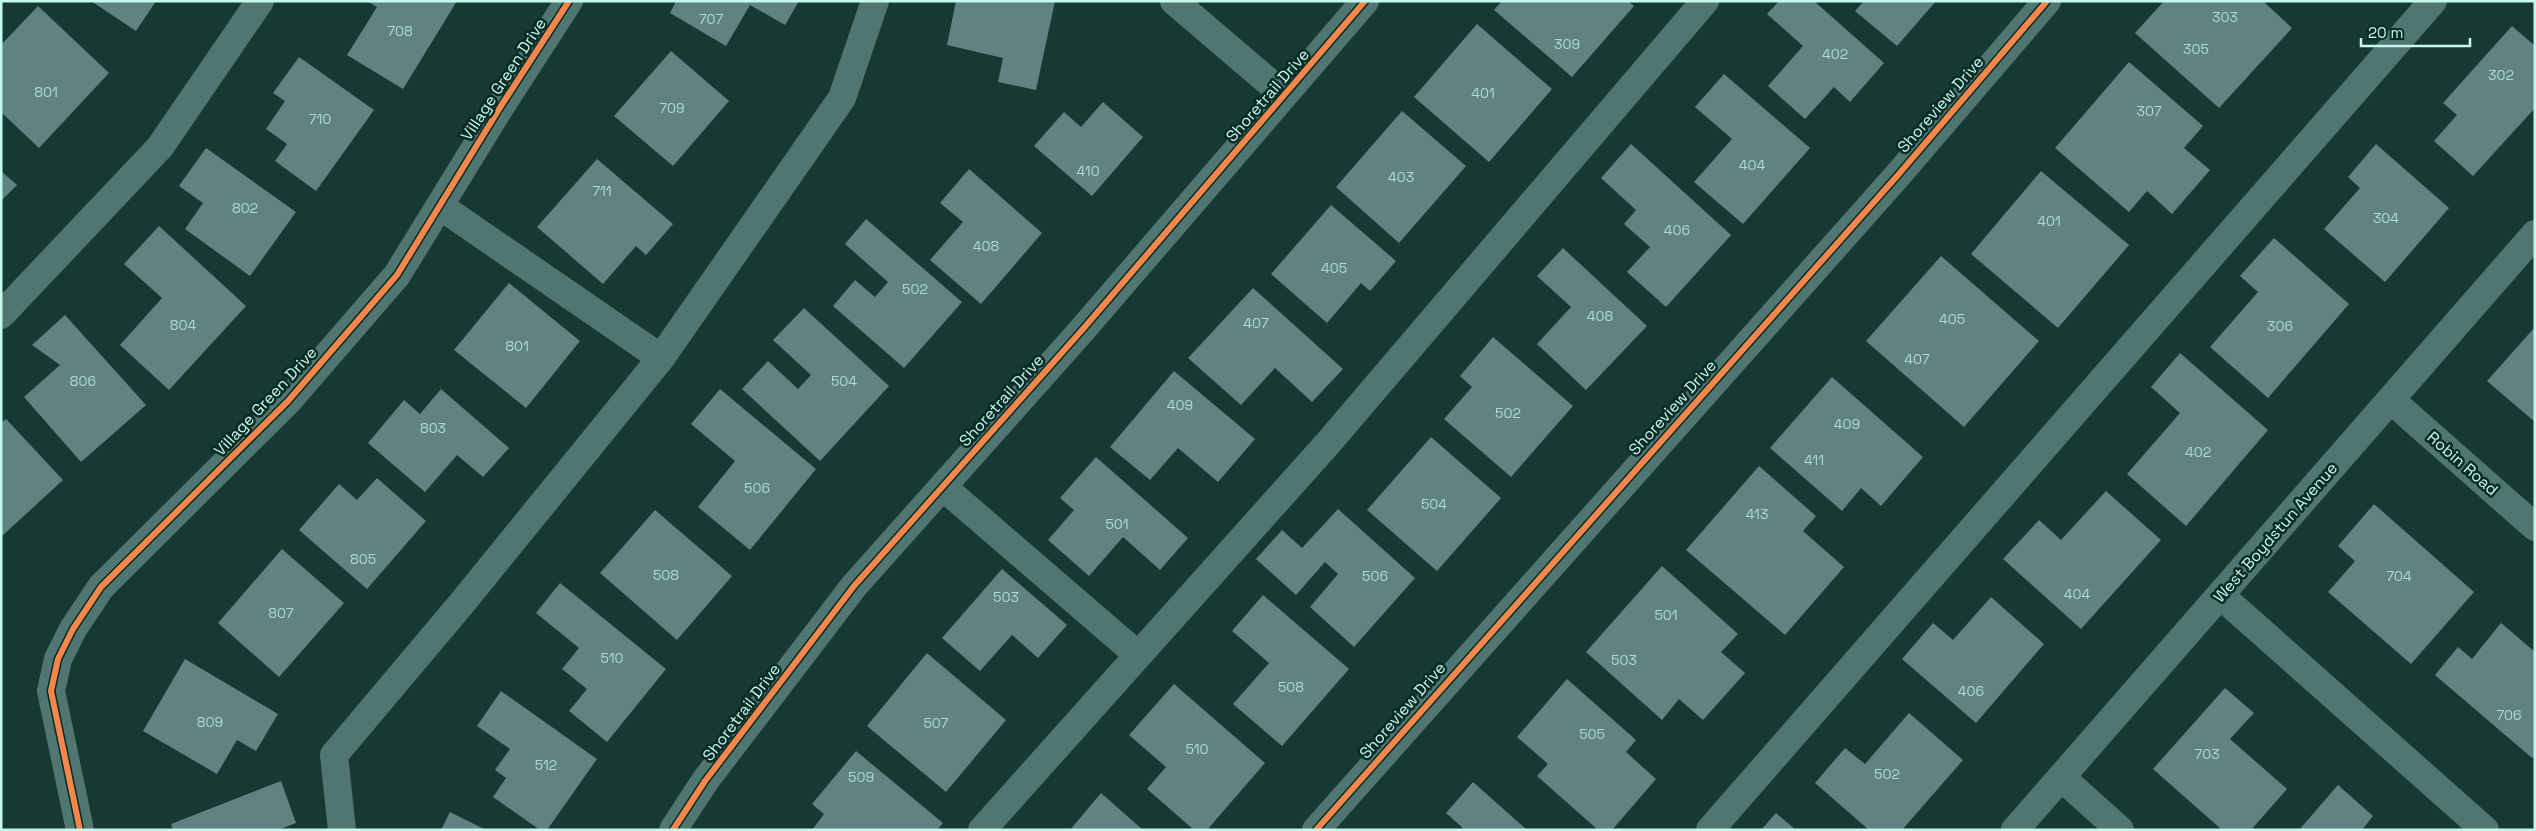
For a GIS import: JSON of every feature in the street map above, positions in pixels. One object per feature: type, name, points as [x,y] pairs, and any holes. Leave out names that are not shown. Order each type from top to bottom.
[{"type":"street","points":[[1,315],[160,146],[260,1]]},
{"type":"street","name":"Village Green Drive","points":[[80,830],[51,691],[58,659],[73,628],[101,587],[288,401],[398,275],[569,1]]},
{"type":"street","points":[[342,830],[334,755],[462,603],[661,358],[842,98],[875,1]]},
{"type":"street","points":[[1174,1],[1284,95]]},
{"type":"street","name":"Shoretrail Drive","points":[[673,830],[705,780],[854,586],[1083,329],[1365,1]]},
{"type":"street","points":[[982,830],[1329,442],[1705,1]]},
{"type":"street","name":"Shoreview Drive","points":[[1316,830],[1898,175],[2047,1]]},
{"type":"street","points":[[1710,830],[2433,1]]},
{"type":"street","points":[[440,206],[661,358]]},
{"type":"street","name":"West Boydstun Avenue","points":[[2015,830],[2535,234]]},
{"type":"street","name":"Robin Road","points":[[2391,400],[2535,526]]},
{"type":"street","points":[[943,487],[1138,655]]},
{"type":"street","points":[[2220,595],[2485,830]]},
{"type":"street","points":[[2061,777],[2120,830]]},
{"type":"building","points":[[91,1],[156,1],[136,31]]},
{"type":"building","points":[[367,1],[457,1],[403,89],[347,55],[377,7]]},
{"type":"building","points":[[676,1],[799,1],[785,25],[750,5],[726,46],[670,13]]},
{"type":"building","points":[[956,1],[1055,1],[1036,90],[998,82],[1003,58],[947,45]]},
{"type":"building","points":[[1502,1],[1628,1],[1634,6],[1572,77],[1494,10]]},
{"type":"building","points":[[1779,1],[1814,1],[1884,63],[1850,102],[1834,87],[1805,119],[1768,86],[1803,46],[1767,14]]},
{"type":"building","points":[[1864,1],[1936,1],[1897,46],[1855,11]]},
{"type":"building","points":[[2164,1],[2263,1],[2292,28],[2219,108],[2135,33]]},
{"type":"building","points":[[38,6],[109,73],[39,148],[1,112],[1,45]]},
{"type":"building","points":[[1477,24],[1552,89],[1489,162],[1414,97]]},
{"type":"building","points":[[2512,26],[2535,46],[2535,108],[2473,176],[2434,141],[2457,115],[2443,103]]},
{"type":"building","points":[[671,51],[729,101],[673,166],[614,116]]},
{"type":"building","points":[[299,57],[374,110],[316,191],[275,161],[287,144],[266,129],[285,101],[273,93]]},
{"type":"building","points":[[2129,62],[2203,126],[2184,148],[2210,170],[2172,214],[2147,191],[2129,212],[2055,148]]},
{"type":"building","points":[[1724,74],[1810,148],[1743,224],[1694,182],[1732,139],[1695,107]]},
{"type":"building","points":[[1103,102],[1143,137],[1092,196],[1034,146],[1064,112],[1081,127]]},
{"type":"building","points":[[1402,111],[1466,166],[1399,243],[1336,187]]},
{"type":"building","points":[[1631,144],[1731,235],[1666,307],[1627,272],[1650,247],[1624,224],[1636,210],[1601,178]]},
{"type":"building","points":[[2376,144],[2449,208],[2385,282],[2324,229],[2360,188],[2348,177]]},
{"type":"building","points":[[206,148],[296,212],[250,276],[185,229],[203,203],[179,186]]},
{"type":"building","points":[[597,159],[673,224],[646,255],[636,246],[603,284],[537,227]]},
{"type":"building","points":[[969,169],[1042,233],[981,304],[930,260],[963,222],[940,203]]},
{"type":"building","points":[[1,171],[17,185],[1,201]]},
{"type":"building","points":[[2041,171],[2129,245],[2058,328],[1971,254]]},
{"type":"building","points":[[1331,205],[1396,261],[1370,291],[1361,283],[1327,323],[1271,274]]},
{"type":"building","points":[[866,219],[962,302],[904,368],[833,306],[855,280],[875,297],[888,282],[845,244]]},
{"type":"building","points":[[159,226],[246,306],[169,390],[120,345],[162,298],[124,264]]},
{"type":"building","points":[[2274,238],[2349,304],[2268,398],[2210,347],[2258,292],[2240,276]]},
{"type":"building","points":[[1563,248],[1647,326],[1586,390],[1537,344],[1571,307],[1537,276]]},
{"type":"building","points":[[1941,256],[2039,341],[1964,427],[1866,341]]},
{"type":"building","points":[[509,283],[580,341],[526,408],[454,350]]},
{"type":"building","points":[[1253,288],[1343,369],[1312,402],[1275,368],[1241,405],[1188,358]]},
{"type":"building","points":[[804,308],[889,386],[820,461],[742,389],[768,361],[798,389],[811,375],[773,340]]},
{"type":"building","points":[[65,315],[146,405],[81,462],[24,397],[60,365],[32,345]]},
{"type":"building","points":[[2535,327],[2535,422],[2487,381]]},
{"type":"building","points":[[1493,337],[1573,406],[1511,477],[1444,419],[1472,387],[1460,376]]},
{"type":"building","points":[[2180,353],[2268,430],[2186,526],[2127,474],[2180,413],[2151,387]]},
{"type":"building","points":[[1174,371],[1255,439],[1218,482],[1178,448],[1150,480],[1110,447]]},
{"type":"building","points":[[1832,377],[1923,457],[1881,506],[1861,488],[1842,511],[1770,448]]},
{"type":"building","points":[[441,389],[509,448],[483,477],[457,455],[425,492],[368,443],[404,400],[420,414]]},
{"type":"building","points":[[720,389],[816,469],[750,550],[698,507],[735,461],[691,424]]},
{"type":"building","points":[[6,419],[63,480],[1,537],[1,423]]},
{"type":"building","points":[[1431,437],[1501,498],[1437,571],[1367,510]]},
{"type":"building","points":[[1096,457],[1188,538],[1160,570],[1123,537],[1089,576],[1048,540],[1074,510],[1060,498]]},
{"type":"building","points":[[1759,466],[1816,516],[1803,531],[1844,567],[1785,635],[1686,550]]},
{"type":"building","points":[[377,478],[426,521],[367,589],[299,530],[339,484],[357,500]]},
{"type":"building","points":[[2106,491],[2161,540],[2081,629],[2003,559],[2039,520],[2061,540]]},
{"type":"building","points":[[2374,504],[2474,592],[2411,664],[2328,592],[2355,561],[2338,546]]},
{"type":"building","points":[[1338,509],[1415,578],[1354,647],[1310,607],[1338,574],[1325,562],[1296,595],[1256,559],[1282,530],[1302,548]]},
{"type":"building","points":[[655,510],[732,576],[677,640],[600,573]]},
{"type":"building","points":[[282,549],[344,603],[279,677],[218,623]]},
{"type":"building","points":[[1662,566],[1738,634],[1721,652],[1745,673],[1703,720],[1679,699],[1662,720],[1586,652]]},
{"type":"building","points":[[1002,569],[1067,625],[1038,658],[1012,635],[980,671],[942,638]]},
{"type":"building","points":[[560,583],[666,669],[607,742],[569,711],[587,689],[562,669],[579,648],[536,613]]},
{"type":"building","points":[[1263,595],[1349,669],[1282,746],[1233,704],[1269,663],[1232,631]]},
{"type":"building","points":[[1991,597],[2044,644],[1976,723],[1902,659],[1933,623],[1953,640]]},
{"type":"building","points":[[2501,623],[2535,652],[2535,756],[2532,758],[2435,675],[2458,647],[2472,659]]},
{"type":"building","points":[[927,653],[1006,720],[946,792],[867,726]]},
{"type":"building","points":[[185,659],[278,714],[256,751],[237,740],[217,774],[143,731]]},
{"type":"building","points":[[1567,679],[1636,740],[1626,752],[1656,779],[1612,830],[1598,830],[1537,776],[1548,764],[1517,737]]},
{"type":"building","points":[[1174,684],[1265,763],[1207,830],[1194,830],[1147,789],[1166,767],[1129,735]]},
{"type":"building","points":[[2225,688],[2254,713],[2230,739],[2287,789],[2251,830],[2222,830],[2153,769]]},
{"type":"building","points":[[501,691],[597,759],[547,830],[540,830],[493,797],[506,778],[495,770],[510,749],[477,726]]},
{"type":"building","points":[[1909,713],[1963,760],[1902,830],[1869,830],[1815,783],[1845,748],[1865,764]]},
{"type":"building","points":[[856,751],[943,823],[937,830],[812,830],[824,814],[812,804]]},
{"type":"building","points":[[281,781],[296,823],[278,830],[173,830],[171,824]]},
{"type":"building","points":[[1473,782],[1527,830],[1465,830],[1446,813]]},
{"type":"building","points":[[2338,785],[2373,816],[2362,830],[2299,830]]},
{"type":"building","points":[[1101,793],[1143,830],[1070,830]]},
{"type":"building","points":[[450,812],[486,830],[441,830]]},
{"type":"building","points":[[1776,813],[1796,830],[1761,830]]},
{"type":"cycle path","points":[[80,830],[51,691],[58,659],[73,629],[101,587],[288,401],[397,275],[501,106],[569,1]]},
{"type":"cycle path","points":[[673,830],[705,781],[854,586],[1083,329],[1365,1]]},
{"type":"cycle path","points":[[1316,830],[1898,175],[2047,1]]}]
